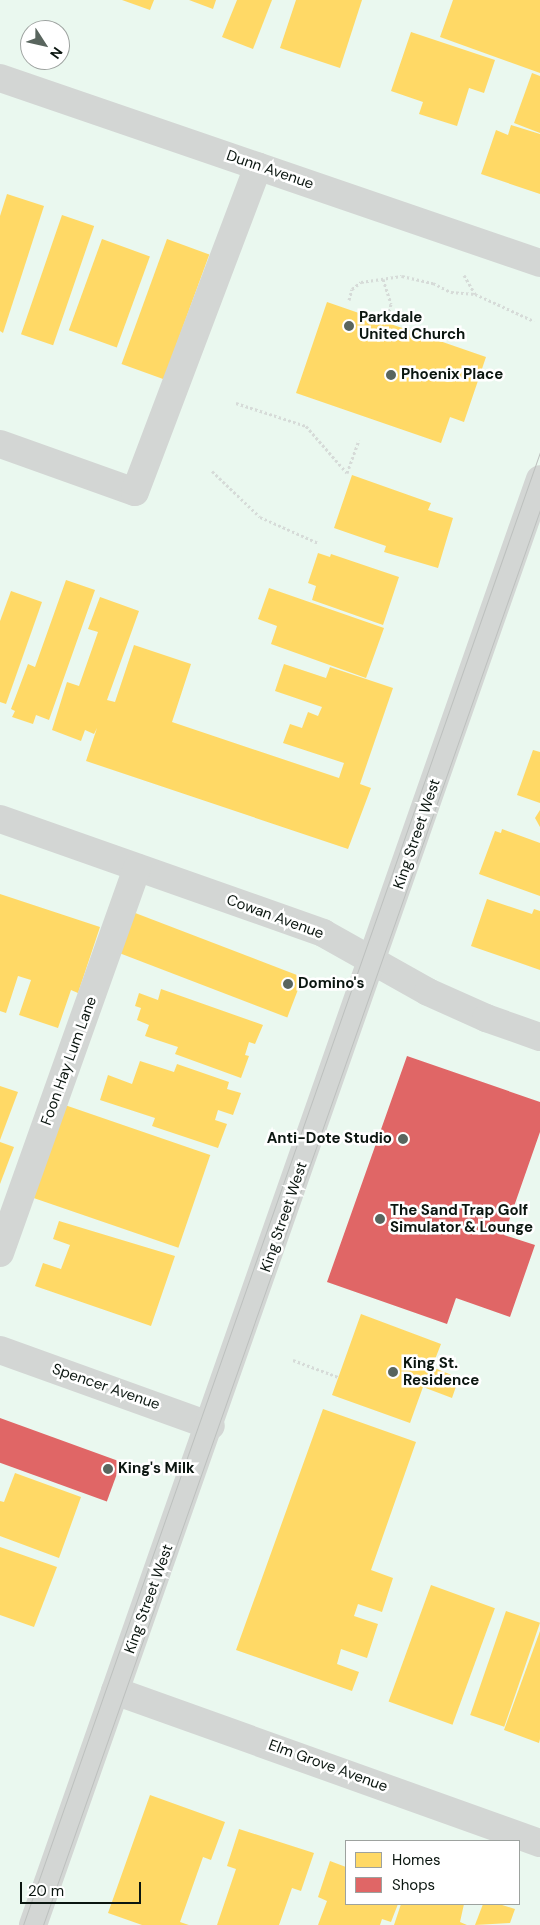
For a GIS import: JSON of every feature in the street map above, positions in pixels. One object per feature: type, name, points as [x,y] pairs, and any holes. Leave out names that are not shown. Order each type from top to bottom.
[{"type":"street","name":"Dunn Avenue","points":[[0,78],[540,263]]},
{"type":"street","points":[[0,444],[135,492],[258,166]]},
{"type":"street","name":"King Street West","points":[[34,1925],[115,1691],[211,1426],[540,479]]},
{"type":"street","name":"Cowan Avenue","points":[[0,819],[323,933],[372,963],[486,1018],[540,1037]]},
{"type":"street","name":"Foon Hay Lum Lane","points":[[0,1253],[137,868]]},
{"type":"street","name":"Spencer Avenue","points":[[0,1350],[211,1426]]},
{"type":"street","name":"Elm Grove Avenue","points":[[115,1691],[540,1843]]},
{"type":"path","points":[[462,272],[475,294]]},
{"type":"path","points":[[349,300],[352,289],[360,282],[402,276],[417,278],[451,292],[475,294],[534,321]]},
{"type":"path","points":[[383,279],[391,304],[389,311]]},
{"type":"path","points":[[236,403],[306,426],[347,473],[359,440]]},
{"type":"path","points":[[212,471],[260,517],[318,543]]},
{"type":"path","points":[[293,1360],[338,1377]]},
{"type":"building: Homes","points":[[122,0],[154,0],[150,10]]},
{"type":"building: Homes","points":[[189,0],[216,0],[213,9]]},
{"type":"building: Homes","points":[[237,0],[272,0],[253,49],[222,37]]},
{"type":"building: Homes","points":[[296,0],[362,0],[340,68],[280,48]]},
{"type":"building: Homes","points":[[453,0],[540,0],[540,73],[440,37]]},
{"type":"building: Homes","points":[[411,32],[495,60],[484,93],[469,88],[457,126],[419,114],[423,102],[391,91]]},
{"type":"building: Homes","points":[[532,73],[540,76],[540,133],[514,123]]},
{"type":"building: Homes","points":[[511,125],[540,134],[540,194],[481,174],[496,130],[508,135]]},
{"type":"building: Homes","points":[[7,194],[44,206],[3,333],[0,331],[0,216]]},
{"type":"building: Homes","points":[[62,215],[94,226],[53,345],[21,334]]},
{"type":"building: Homes","points":[[102,239],[150,256],[117,348],[69,330]]},
{"type":"building: Homes","points":[[167,239],[209,254],[164,379],[122,364]]},
{"type":"building: Homes","name":"Phoenix Place","points":[[327,302],[486,357],[464,422],[450,417],[441,443],[296,393]]},
{"type":"building: Homes","points":[[352,475],[431,503],[428,510],[453,518],[438,568],[384,552],[386,546],[334,528]]},
{"type":"building: Homes","points":[[318,553],[330,557],[331,554],[399,577],[383,625],[312,600],[316,586],[308,583]]},
{"type":"building: Homes","points":[[66,580],[95,590],[49,720],[36,715],[33,724],[12,717],[15,711],[11,709],[28,664],[35,667]]},
{"type":"building: Homes","points":[[269,588],[384,628],[366,678],[271,644],[277,626],[258,619]]},
{"type":"building: Homes","points":[[11,591],[42,602],[6,704],[0,702],[0,621]]},
{"type":"building: Homes","points":[[100,597],[139,611],[107,700],[115,702],[134,645],[191,664],[172,722],[339,778],[344,763],[283,743],[290,724],[302,728],[308,712],[318,716],[322,707],[275,691],[284,664],[326,678],[330,667],[393,688],[360,784],[371,788],[348,849],[86,761],[97,728],[94,734],[85,730],[81,741],[52,730],[67,682],[79,686],[98,632],[88,629]]},
{"type":"building: Homes","points":[[533,750],[540,752],[540,803],[517,795]]},
{"type":"building: Homes","points":[[540,810],[540,827],[535,818]]},
{"type":"building: Homes","points":[[502,829],[540,843],[540,896],[479,874],[495,831],[501,833]]},
{"type":"building: Homes","points":[[0,894],[100,927],[78,993],[71,990],[58,1028],[19,1015],[31,980],[18,976],[6,1013],[0,1011]]},
{"type":"building: Homes","points":[[487,899],[532,914],[534,909],[540,911],[540,970],[471,946]]},
{"type":"building: Homes","points":[[130,911],[303,977],[287,1017],[115,951]]},
{"type":"building: Homes","points":[[161,989],[263,1025],[255,1044],[249,1042],[245,1055],[249,1056],[241,1078],[175,1054],[178,1047],[145,1036],[149,1025],[137,1020],[141,1008],[135,1006],[139,993],[158,1000]]},
{"type":"building: Homes","points":[[140,1061],[174,1072],[177,1064],[229,1082],[227,1089],[241,1093],[233,1115],[218,1110],[215,1120],[227,1124],[218,1148],[152,1126],[155,1118],[100,1100],[108,1075],[132,1084]]},
{"type":"building: Homes","points":[[0,1086],[18,1092],[0,1140]]},
{"type":"building: Homes","points":[[59,1103],[210,1155],[178,1248],[27,1196]]},
{"type":"building: Homes","points":[[0,1142],[14,1147],[0,1184]]},
{"type":"building: Homes","points":[[59,1221],[175,1256],[151,1326],[35,1286],[43,1263],[61,1269],[70,1245],[53,1239]]},
{"type":"building: Homes","name":"King St. Residence","points":[[361,1314],[441,1344],[432,1367],[459,1378],[452,1398],[423,1387],[410,1423],[332,1395]]},
{"type":"building: Homes","points":[[323,1409],[416,1442],[371,1570],[393,1578],[382,1612],[358,1604],[354,1616],[378,1624],[367,1658],[341,1649],[337,1664],[359,1672],[352,1691],[236,1650]]},
{"type":"building: Homes","points":[[15,1473],[81,1497],[59,1558],[0,1536],[0,1501],[4,1502]]},
{"type":"building: Homes","points":[[0,1547],[57,1567],[34,1627],[0,1615]]},
{"type":"building: Homes","points":[[431,1585],[495,1608],[452,1725],[389,1702]]},
{"type":"building: Homes","points":[[506,1611],[540,1623],[504,1727],[470,1715]]},
{"type":"building: Homes","points":[[540,1631],[540,1739],[539,1743],[504,1730]]},
{"type":"building: Homes","points":[[150,1795],[225,1822],[211,1860],[203,1857],[180,1922],[189,1925],[142,1925],[108,1913]]},
{"type":"building: Homes","points":[[239,1829],[314,1853],[301,1891],[292,1888],[279,1925],[217,1925],[236,1869],[227,1866]]},
{"type":"building: Homes","points":[[330,1861],[345,1867],[345,1905],[398,1905],[391,1922],[382,1919],[380,1925],[318,1925],[327,1901],[318,1897]]},
{"type":"building: Homes","points":[[401,1905],[464,1905],[460,1922],[467,1925],[394,1925]]},
{"type":"building: Homes","points":[[483,1905],[502,1905],[515,1909],[510,1923],[475,1925]]},
{"type":"building: Shops","points":[[407,1056],[540,1102],[540,1132],[504,1235],[535,1245],[510,1317],[456,1298],[447,1324],[327,1282]]},
{"type":"building: Shops","points":[[0,1418],[121,1462],[107,1502],[0,1463]]},
{"type":"tram line","points":[[23,1925],[540,452]]},
{"type":"tram line","points":[[43,1925],[540,510]]},
{"type":"place","name":"Parkdale United Church","points":[[349,326]]},
{"type":"place","name":"Phoenix Place","points":[[391,375]]},
{"type":"place","name":"Domino's","points":[[288,984]]},
{"type":"place","name":"Anti-Dote Studio","points":[[403,1139]]},
{"type":"place","name":"The Sand Trap Golf Simulator & Lounge","points":[[380,1219]]},
{"type":"place","name":"King St. Residence","points":[[393,1372]]},
{"type":"place","name":"King's Milk","points":[[108,1469]]}]
